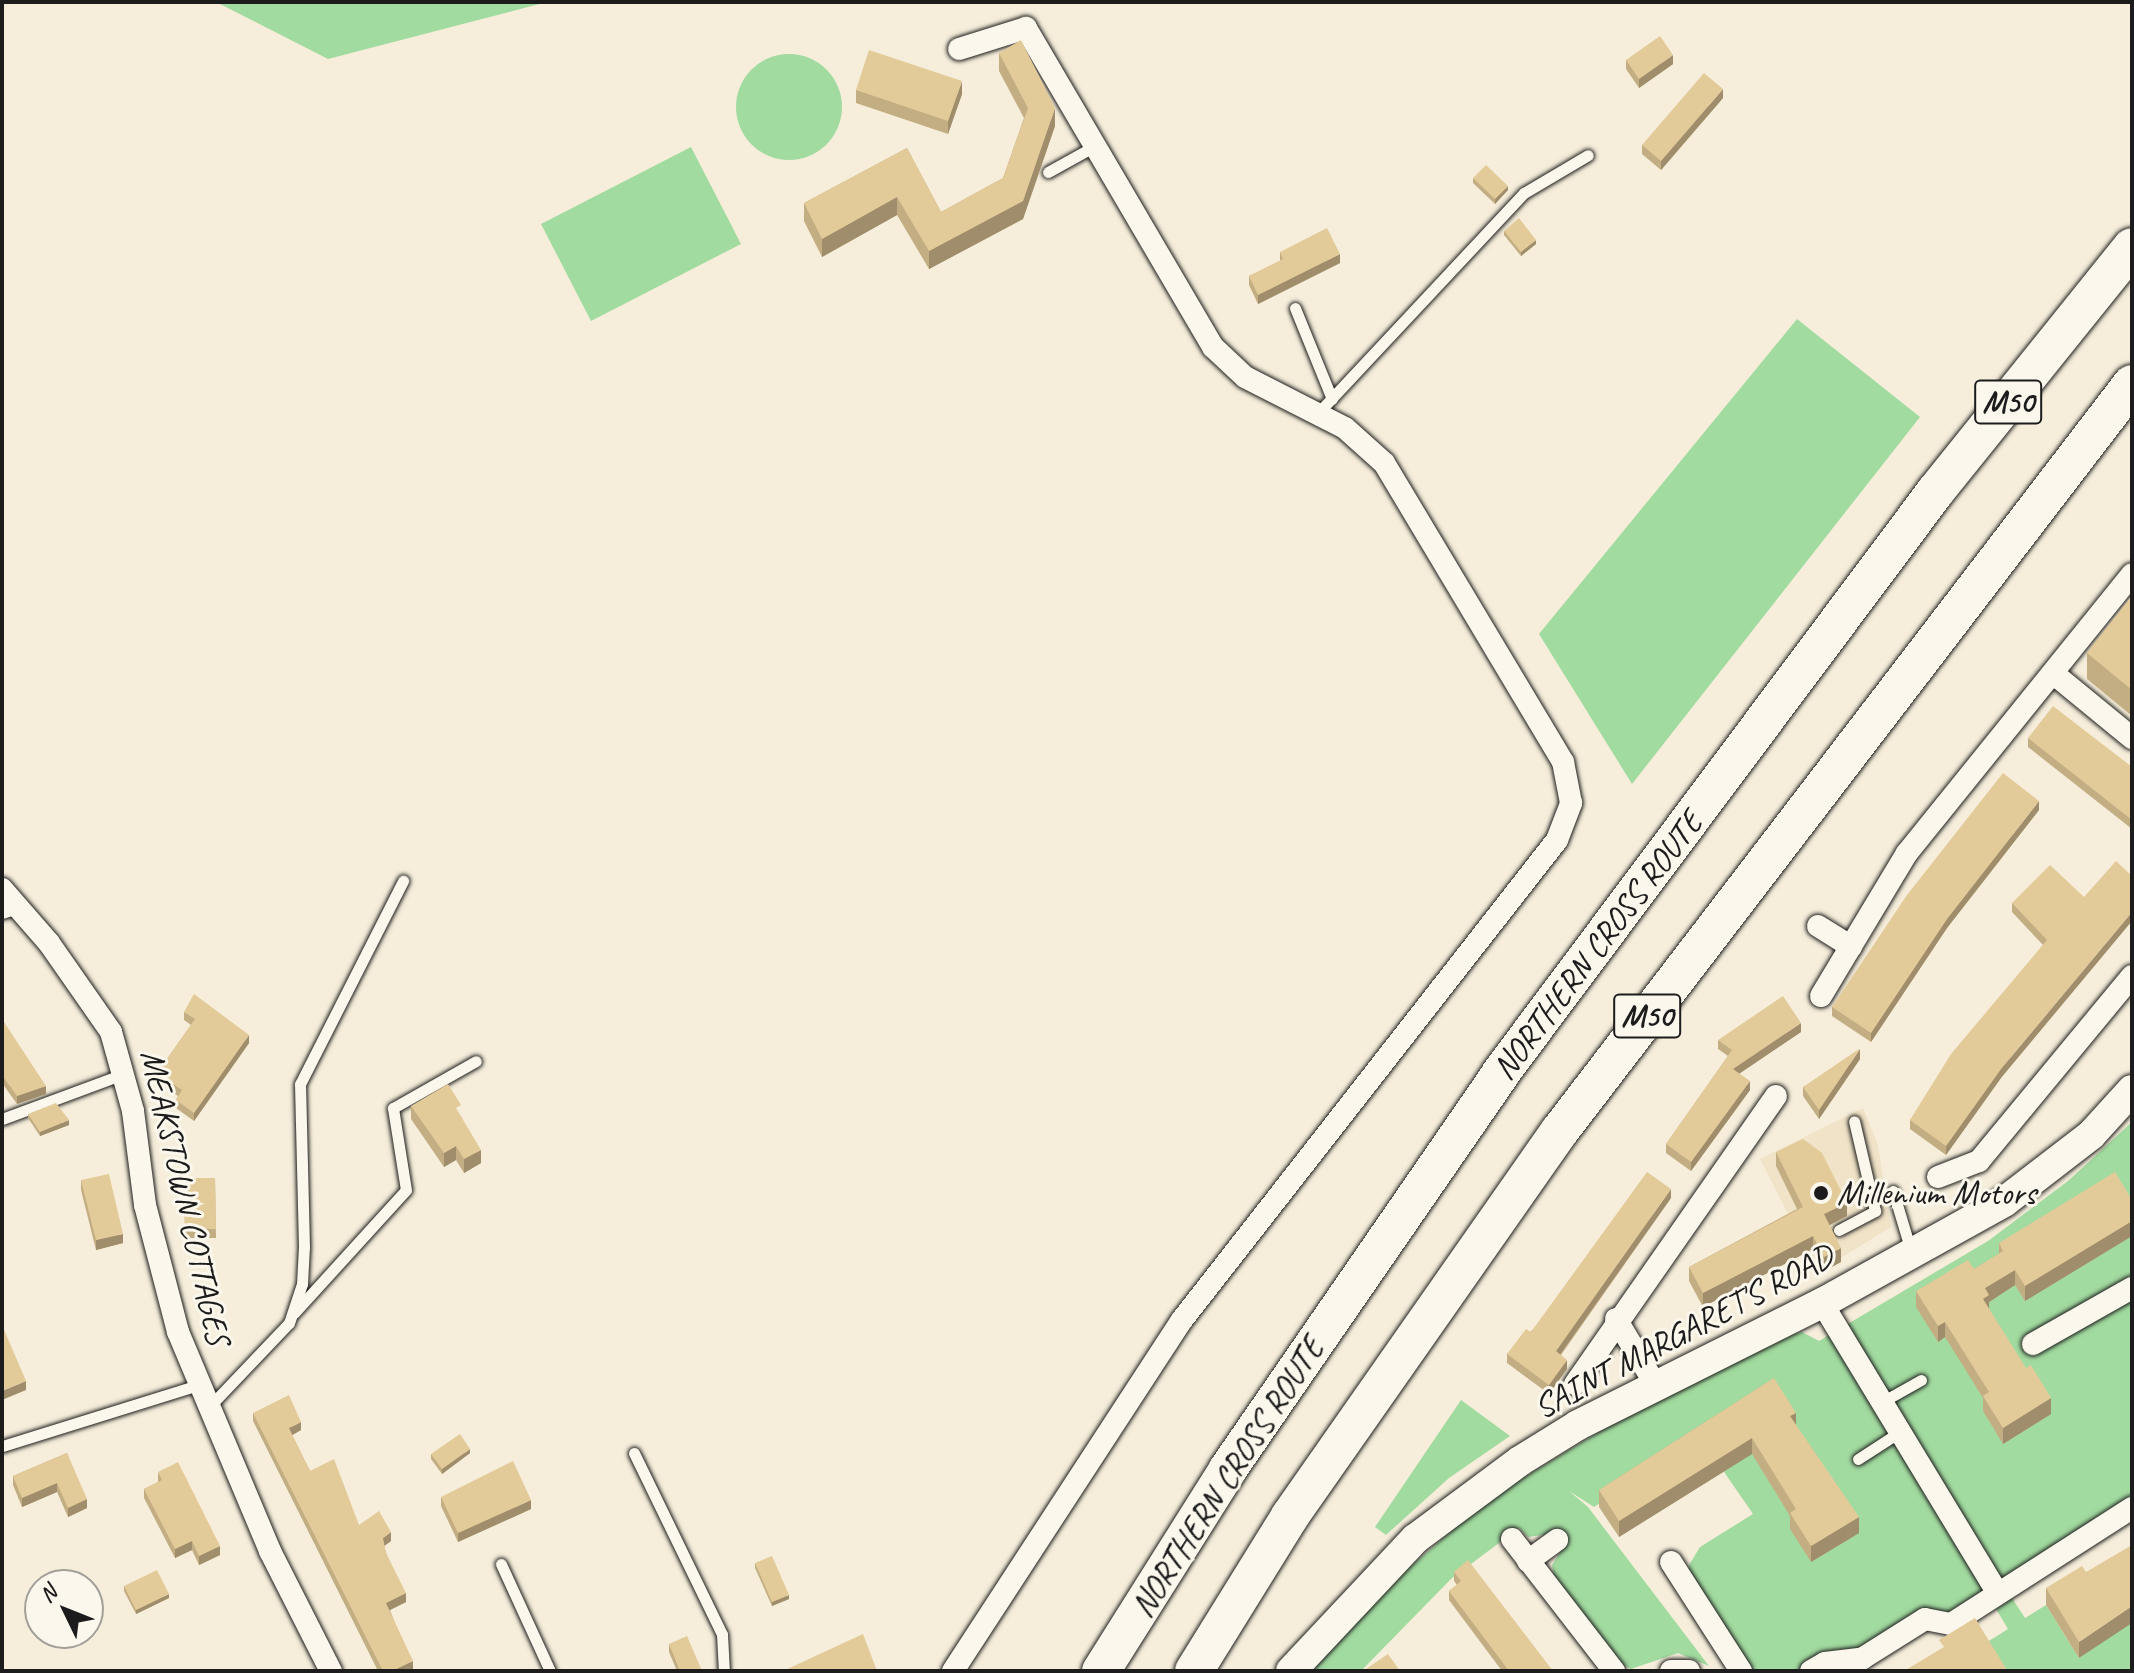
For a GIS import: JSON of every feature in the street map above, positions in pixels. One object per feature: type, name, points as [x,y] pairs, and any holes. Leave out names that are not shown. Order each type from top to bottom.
[{"type":"highway","name":"NORTHERN CROSS ROUTE","points":[[1101,1671],[1228,1469],[1500,1074],[1935,492],[2132,247]]},
{"type":"highway","name":"M50","points":[[1194,1671],[1290,1516],[1559,1132],[2132,384]]},
{"type":"main road","name":"SAINT MARGARET'S ROAD","points":[[1291,1671],[1415,1539],[1520,1461],[1655,1384],[1822,1303],[2042,1178],[2132,1090]]},
{"type":"street","points":[[953,1671],[1182,1320],[1557,840],[1571,803],[1563,762],[1384,463],[1324,407],[1245,377],[1213,347],[1026,28],[959,49]]},
{"type":"street","points":[[1821,996],[1907,853],[2132,574]]},
{"type":"street","points":[[2054,674],[2132,738]]},
{"type":"street","name":"MEAKSTOWN COTTAGES","points":[[2,889],[10,910],[49,943],[111,1032],[124,1074],[145,1205],[178,1332],[207,1409],[331,1671]]},
{"type":"street","points":[[1818,926],[1851,947]]},
{"type":"street","points":[[1938,1177],[1979,1161],[2132,976]]},
{"type":"street","points":[[1575,1384],[1616,1319],[1776,1096]]},
{"type":"street","points":[[2033,1344],[2132,1288]]},
{"type":"street","points":[[1822,1303],[1879,1404],[1997,1592]]},
{"type":"street","points":[[1616,1319],[1655,1384]]},
{"type":"street","points":[[1811,1671],[1825,1663],[1863,1658],[1925,1619],[1951,1624],[2132,1508]]},
{"type":"street","points":[[1512,1539],[1614,1671]]},
{"type":"street","points":[[1528,1561],[1557,1540]]},
{"type":"street","points":[[1671,1562],[1741,1671]]},
{"type":"street","points":[[1671,1671],[1689,1671]]},
{"type":"lane","points":[[1048,172],[1095,146]]},
{"type":"lane","points":[[1324,407],[1524,193],[1588,155]]},
{"type":"lane","points":[[1295,308],[1324,407]]},
{"type":"lane","points":[[291,1317],[302,1284],[304,1247],[300,1084],[403,881]]},
{"type":"lane","points":[[207,1409],[257,1362],[291,1317],[406,1190],[393,1108],[476,1061]]},
{"type":"lane","points":[[2,1119],[124,1074]]},
{"type":"lane","points":[[1854,1121],[1875,1211]]},
{"type":"lane","points":[[1893,1191],[1911,1253]]},
{"type":"lane","points":[[1839,1230],[1875,1211],[1899,1218]]},
{"type":"lane","points":[[1879,1404],[1921,1380]]},
{"type":"lane","points":[[2,1446],[198,1385]]},
{"type":"lane","points":[[1858,1459],[1898,1433]]},
{"type":"lane","points":[[634,1453],[722,1634],[724,1671]]},
{"type":"lane","points":[[501,1564],[550,1671]]},
{"type":"shaded area","points":[[1863,1108],[1878,1145],[1891,1227],[1818,1272],[1760,1159]]},
{"type":"green space","points":[[216,2],[547,2],[328,59]]},
{"type":"green space","points":[[789,54],[809,58],[827,69],[838,87],[842,107],[838,127],[827,145],[809,156],[789,160],[769,156],[751,145],[740,127],[736,107],[740,87],[751,69],[769,58]]},
{"type":"green space","points":[[691,147],[741,244],[591,321],[541,224]]},
{"type":"green space","points":[[1797,319],[1920,417],[1632,784],[1539,634]]},
{"type":"green space","points":[[2132,1122],[2132,1508],[1951,1622],[1809,1671],[1744,1671],[1690,1586],[1689,1565],[1700,1547],[1753,1514],[1700,1437],[1594,1507],[1569,1491],[1588,1507],[1709,1666],[1678,1653],[1631,1669],[1622,1665],[1554,1577],[1552,1565],[1562,1549],[1550,1534],[1528,1537],[1519,1528],[1451,1579],[1361,1671],[1312,1671],[1371,1601],[1488,1499],[1619,1420],[1789,1335],[1802,1332],[1819,1341],[1988,1241],[2068,1181]]},
{"type":"green space","points":[[1461,1400],[1510,1436],[1449,1478],[1386,1535],[1375,1527]]},
{"type":"green space","points":[[2012,1598],[2025,1618],[2046,1605],[2079,1658],[2132,1620],[2132,1671],[2000,1671],[1984,1644],[2008,1629],[1996,1609]]},
{"type":"building","points":[[1660,36],[1673,55],[1639,79],[1626,60]]},
{"type":"building","points":[[1021,40],[1055,108],[1023,201],[929,251],[897,197],[822,239],[804,203],[907,148],[941,212],[1003,178],[1028,108],[999,53]]},
{"type":"building","points":[[869,50],[962,81],[948,121],[856,90]]},
{"type":"building","points":[[1704,73],[1723,89],[1661,161],[1642,145]]},
{"type":"building","points":[[1486,165],[1508,186],[1495,199],[1473,178]]},
{"type":"building","points":[[1519,218],[1536,240],[1521,252],[1504,231]]},
{"type":"building","points":[[1327,228],[1340,254],[1258,295],[1249,276],[1283,259],[1280,252]]},
{"type":"building","points":[[2132,596],[2132,690],[2087,653]]},
{"type":"building","points":[[2053,706],[2132,767],[2132,820],[2028,738]]},
{"type":"building","points":[[2003,773],[2039,801],[1947,919],[1871,1033],[1832,1007],[1907,895]]},
{"type":"building","points":[[2116,861],[2132,876],[2132,912],[2001,1069],[1946,1146],[1910,1120],[1951,1054],[2047,940],[2012,903],[2050,865],[2084,897]]},
{"type":"building","points":[[194,994],[249,1035],[194,1113],[176,1100],[182,1090],[157,1073],[195,1019],[184,1012]]},
{"type":"building","points":[[1783,996],[1801,1023],[1733,1069],[1750,1081],[1691,1162],[1666,1144],[1732,1050],[1718,1040]]},
{"type":"building","points":[[2,1019],[46,1086],[17,1096],[2,1075]]},
{"type":"building","points":[[1860,1049],[1819,1110],[1803,1087]]},
{"type":"building","points":[[448,1084],[461,1105],[456,1108],[481,1150],[464,1159],[456,1146],[444,1153],[411,1106]]},
{"type":"building","points":[[56,1103],[69,1120],[40,1132],[28,1114]]},
{"type":"building","points":[[1803,1139],[1822,1153],[1847,1203],[1824,1214],[1841,1248],[1824,1257],[1813,1236],[1703,1293],[1689,1267],[1803,1207],[1776,1152]]},
{"type":"building","points":[[1647,1172],[1671,1189],[1556,1351],[1567,1360],[1549,1385],[1507,1354],[1526,1329],[1531,1332]]},
{"type":"building","points":[[2115,1172],[2132,1200],[2132,1221],[2025,1286],[2015,1270],[1985,1288],[1989,1295],[1983,1299],[2026,1368],[2031,1365],[2051,1398],[2003,1428],[1983,1396],[1989,1392],[1945,1322],[1938,1326],[1916,1291],[1968,1260],[1974,1269],[2003,1251],[1999,1243]]},
{"type":"building","points":[[109,1174],[123,1234],[96,1240],[81,1180]]},
{"type":"building","points":[[184,1178],[215,1178],[216,1229],[185,1229]]},
{"type":"building","points":[[2,1325],[26,1381],[2,1391]]},
{"type":"building","points":[[1774,1378],[1796,1413],[1790,1416],[1859,1517],[1811,1546],[1790,1513],[1796,1509],[1752,1438],[1619,1521],[1599,1490]]},
{"type":"building","points":[[289,1395],[301,1422],[289,1428],[310,1471],[334,1459],[359,1525],[379,1511],[391,1532],[383,1538],[386,1553],[406,1593],[386,1603],[413,1661],[392,1671],[383,1671],[253,1413]]},
{"type":"building","points":[[460,1434],[470,1449],[442,1469],[431,1454]]},
{"type":"building","points":[[67,1453],[87,1499],[68,1508],[57,1483],[22,1498],[13,1476]]},
{"type":"building","points":[[513,1461],[531,1500],[458,1533],[441,1497]]},
{"type":"building","points":[[178,1462],[220,1546],[199,1556],[192,1541],[175,1549],[144,1489],[162,1480],[158,1472]]},
{"type":"building","points":[[2132,1545],[2132,1606],[2079,1642],[2046,1588],[2082,1566],[2086,1572]]},
{"type":"building","points":[[772,1556],[789,1595],[772,1602],[755,1563]]},
{"type":"building","points":[[1468,1560],[1553,1671],[1509,1671],[1449,1591],[1461,1581],[1454,1572]]},
{"type":"building","points":[[157,1570],[169,1594],[136,1610],[124,1586]]},
{"type":"building","points":[[1975,1618],[2007,1670],[1904,1671],[1944,1647],[1939,1640]]},
{"type":"building","points":[[863,1634],[877,1671],[783,1671]]},
{"type":"building","points":[[687,1636],[702,1671],[680,1671],[669,1644]]},
{"type":"building","points":[[1388,1654],[1400,1671],[1363,1671]]},
{"type":"place","name":"Millenium Motors","points":[[1821,1193]]}]
